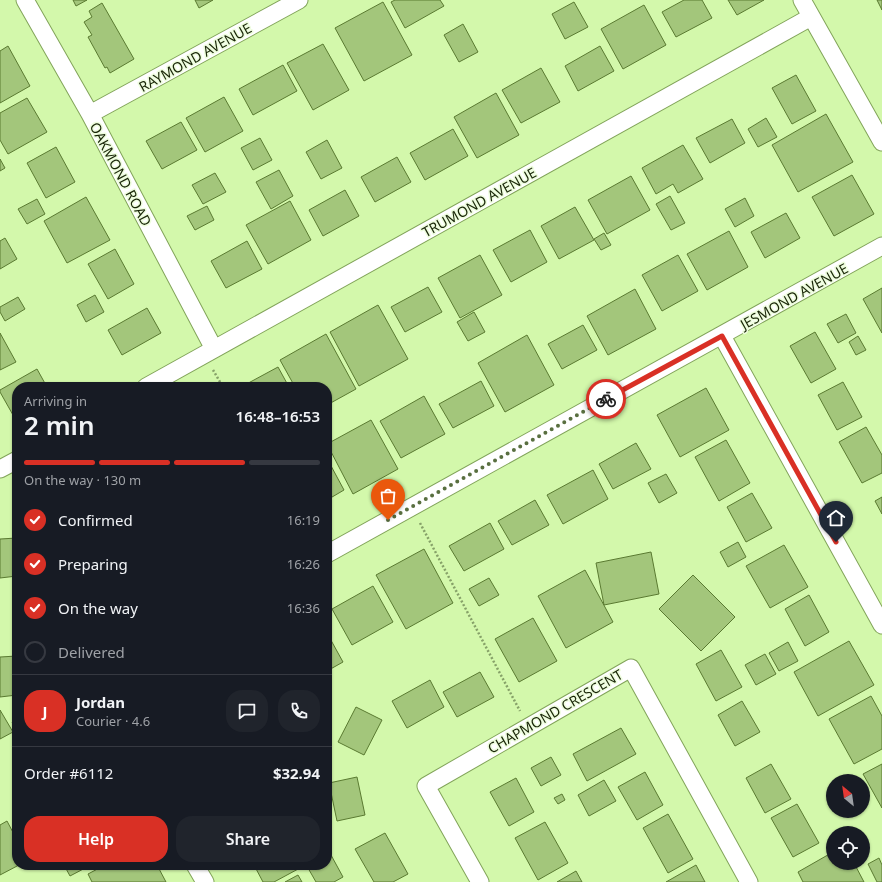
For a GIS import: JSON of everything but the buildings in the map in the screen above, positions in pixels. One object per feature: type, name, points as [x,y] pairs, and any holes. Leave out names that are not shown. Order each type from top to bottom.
[{"type":"street","name":"OAKMOND ROAD","points":[[25,0],[90,114],[214,349]]},
{"type":"street","name":"RAYMOND AVENUE","points":[[90,114],[299,0]]},
{"type":"street","points":[[802,0],[882,142]]},
{"type":"street","name":"TRUMOND AVENUE","points":[[155,382],[811,17]]},
{"type":"street","name":"JESMOND AVENUE","points":[[332,551],[882,246]]},
{"type":"street","points":[[722,336],[882,624]]},
{"type":"street","points":[[0,469],[12,463]]},
{"type":"street","name":"CHAPMOND CRESCENT","points":[[480,882],[426,786],[631,668],[749,882]]},
{"type":"street","points":[[199,870],[205,882]]},
{"type":"path","points":[[412,507],[528,726]]},
{"type":"way so far","points":[[388,520],[606,399]]},
{"type":"route","points":[[606,399],[722,336],[836,542]]}]
